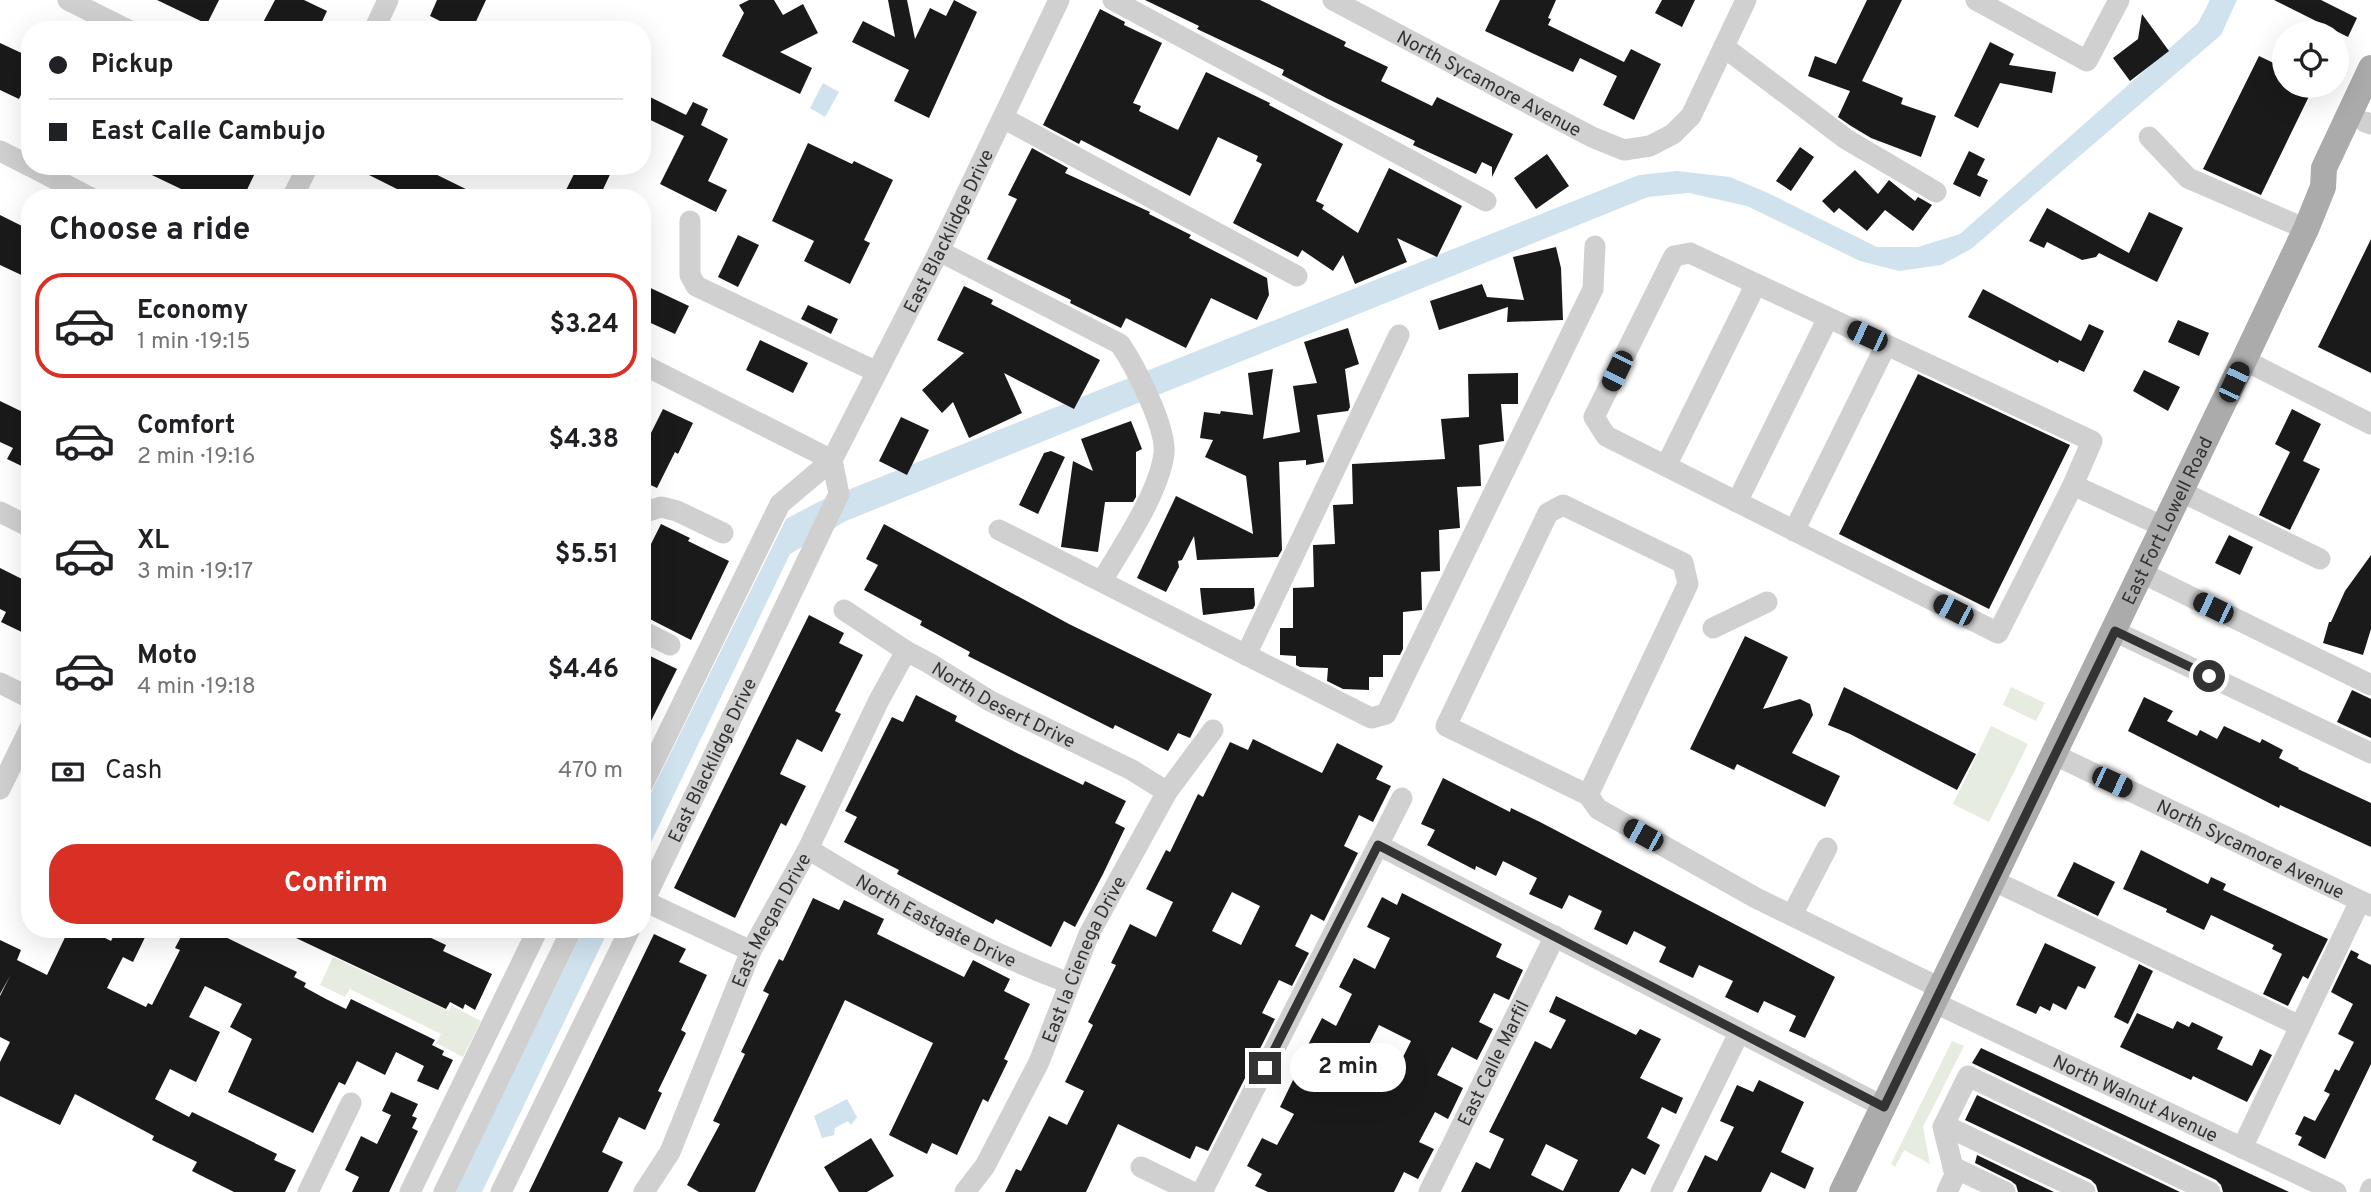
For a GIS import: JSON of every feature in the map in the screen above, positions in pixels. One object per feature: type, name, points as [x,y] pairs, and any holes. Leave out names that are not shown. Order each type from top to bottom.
[{"type":"main road","name":"East Fort Lowell Road","points":[[1842,1192],[2245,360],[2306,229],[2323,187],[2324,168],[2371,68]]},
{"type":"main road","name":"East Fort Lowell Road","points":[[2323,187],[2342,171],[2369,118]]},
{"type":"street","points":[[68,0],[110,21]]},
{"type":"street","points":[[378,21],[388,0]]},
{"type":"street","name":"East Blacklidge Drive","points":[[651,768],[780,504],[832,460],[939,251],[1059,0]]},
{"type":"street","points":[[1112,0],[1486,201]]},
{"type":"street","name":"North Sycamore Avenue","points":[[1333,0],[1592,136],[1624,150],[1650,146],[1673,134],[1691,116],[1724,47]]},
{"type":"street","points":[[1746,0],[1724,47],[1846,139],[1936,192]]},
{"type":"street","points":[[1976,0],[2087,61],[2119,0]]},
{"type":"street","points":[[1003,118],[1297,276]]},
{"type":"street","points":[[2149,137],[2188,178],[2306,229]]},
{"type":"street","points":[[0,151],[21,162]]},
{"type":"street","points":[[47,175],[74,189]]},
{"type":"street","points":[[690,221],[690,275],[696,286],[877,372]]},
{"type":"street","points":[[999,530],[1371,718],[1386,714],[1593,289],[1595,246]]},
{"type":"street","points":[[939,251],[1120,344],[1133,364],[1154,410],[1164,451],[1157,482],[1102,581]]},
{"type":"street","points":[[1690,253],[1828,318],[2092,441],[2073,485],[1998,633],[1606,436],[1594,417],[1674,256],[1690,253]]},
{"type":"street","points":[[1666,466],[1756,284]]},
{"type":"street","points":[[1737,502],[1828,318]]},
{"type":"street","points":[[1246,655],[1399,335]]},
{"type":"street","points":[[1794,531],[1886,345]]},
{"type":"street","points":[[2245,360],[2371,424]]},
{"type":"street","points":[[651,369],[832,460]]},
{"type":"street","name":"East Blacklidge Drive","points":[[651,886],[839,494],[832,460]]},
{"type":"street","points":[[2073,485],[2164,527]]},
{"type":"street","points":[[2182,492],[2320,559]]},
{"type":"street","name":"North Walnut Avenue","points":[[1588,795],[1688,584],[1683,563],[1563,505],[1548,513],[1446,726],[1588,795],[1598,809],[1938,996],[2336,1192]]},
{"type":"street","points":[[651,510],[661,507],[669,509],[723,533]]},
{"type":"street","points":[[0,512],[21,522]]},
{"type":"street","points":[[2142,573],[2371,685]]},
{"type":"street","points":[[1713,628],[1767,602]]},
{"type":"street","name":"North Desert Drive","points":[[844,610],[990,701],[1132,770],[1167,792]]},
{"type":"street","points":[[2115,631],[2371,753]]},
{"type":"street","points":[[651,636],[670,645]]},
{"type":"street","name":"East Megan Drive","points":[[644,1192],[670,1152],[751,951],[808,849],[878,702],[906,651]]},
{"type":"street","points":[[0,683],[21,694]]},
{"type":"street","name":"East la Cienega Drive","points":[[965,1192],[985,1166],[1039,1062],[1089,934],[1167,792],[1213,730]]},
{"type":"street","points":[[0,789],[5,766],[21,743]]},
{"type":"street","name":"North Sycamore Avenue","points":[[2055,755],[2366,903]]},
{"type":"street","points":[[1202,1192],[1402,798]]},
{"type":"street","points":[[1378,845],[1884,1107]]},
{"type":"street","points":[[1792,915],[1826,848]]},
{"type":"street","name":"North Eastgate Drive","points":[[808,849],[918,915],[1010,961],[1069,983]]},
{"type":"street","points":[[1994,881],[2300,1026]]},
{"type":"street","points":[[2242,1148],[2300,1026],[2366,903]]},
{"type":"street","points":[[651,907],[751,951]]},
{"type":"street","name":"East Calle Marfil","points":[[1429,1192],[1555,936]]},
{"type":"street","points":[[410,1192],[534,938]]},
{"type":"street","points":[[443,1192],[568,938]]},
{"type":"street","points":[[501,1192],[626,938]]},
{"type":"street","points":[[1661,1192],[1739,1033]]},
{"type":"street","points":[[1947,1192],[1955,1175],[1944,1125],[1968,1076],[2210,1192]]},
{"type":"street","points":[[308,1192],[351,1103]]},
{"type":"street","points":[[1944,1125],[2085,1192]]},
{"type":"street","points":[[1141,1167],[1192,1192]]},
{"type":"street","points":[[1953,1167],[2005,1192]]},
{"type":"shaded area","points":[[2011,687],[2045,703],[2036,721],[2003,705]]},
{"type":"shaded area","points":[[1991,726],[2028,744],[1989,822],[1953,804]]},
{"type":"shaded area","points":[[333,957],[449,1011],[452,1006],[481,1021],[463,1057],[436,1043],[441,1034],[350,989],[345,997],[320,985]]},
{"type":"shaded area","points":[[1952,1041],[1964,1046],[1923,1127],[1930,1164],[1904,1150],[1895,1167],[1891,1164]]},
{"type":"water","points":[[2210,0],[2237,0],[2221,35],[1971,249],[1941,265],[1899,271],[1860,261],[1747,206],[1689,193],[1648,197],[846,521],[790,554],[651,842],[651,793],[786,519],[820,501],[1639,175],[1677,171],[1730,177],[1877,247],[1918,247],[1960,234],[2198,23]]},
{"type":"water","points":[[823,83],[839,92],[825,117],[810,108]]},
{"type":"water","points":[[580,938],[605,938],[482,1192],[455,1192]]},
{"type":"water","points":[[847,1099],[857,1117],[851,1125],[848,1121],[835,1128],[834,1135],[822,1138],[814,1116]]},
{"type":"building","points":[[157,0],[219,0],[208,21],[201,21]]},
{"type":"building","points":[[275,0],[304,0],[327,11],[322,21],[264,21]]},
{"type":"building","points":[[437,0],[486,0],[476,21],[440,21],[430,16]]},
{"type":"building","points":[[749,0],[774,0],[783,15],[803,4],[818,33],[780,52],[812,68],[800,94],[722,56],[744,13],[739,5]]},
{"type":"building","points":[[888,0],[907,0],[915,39],[930,8],[946,16],[954,0],[977,12],[929,118],[894,101],[909,70],[852,42],[863,21],[895,37]]},
{"type":"building","points":[[1145,0],[1260,0],[1346,42],[1344,46],[1388,67],[1381,81],[1432,106],[1437,97],[1513,134],[1492,177],[1492,167],[1482,162],[1476,174],[1413,145],[1415,141],[1282,75],[1284,70],[1197,29],[1199,26]]},
{"type":"building","points":[[1500,0],[1556,0],[1548,18],[1551,19],[1548,25],[1624,62],[1631,49],[1661,64],[1634,120],[1603,105],[1617,76],[1580,58],[1573,72],[1485,31]]},
{"type":"building","points":[[1662,0],[1695,0],[1682,27],[1655,13]]},
{"type":"building","points":[[1867,0],[1902,0],[1862,81],[1903,98],[1901,104],[1936,116],[1921,157],[1871,138],[1838,117],[1850,91],[1808,76],[1815,56],[1836,64]]},
{"type":"building","points":[[2274,0],[2321,0],[2357,18],[2349,35],[2349,21],[2316,21]]},
{"type":"building","points":[[1100,9],[1125,22],[1124,25],[1162,43],[1133,103],[1141,106],[1139,111],[1178,130],[1206,72],[1270,103],[1269,105],[1343,144],[1316,201],[1324,205],[1322,209],[1358,233],[1389,168],[1462,206],[1437,257],[1397,238],[1407,262],[1355,284],[1343,255],[1333,271],[1302,250],[1298,257],[1233,223],[1262,164],[1256,161],[1258,156],[1218,137],[1190,196],[1081,140],[1079,144],[1043,125]]},
{"type":"building","points":[[2142,14],[2169,51],[2130,81],[2113,58],[2138,39]]},
{"type":"building","points":[[1990,42],[2014,54],[2009,65],[2056,72],[2052,93],[2000,83],[1978,128],[1954,116]]},
{"type":"building","points":[[0,43],[21,53],[21,95],[19,99],[0,90]]},
{"type":"building","points":[[2259,56],[2272,62],[2272,98],[2308,98],[2261,195],[2203,169]]},
{"type":"building","points":[[651,98],[686,115],[693,102],[708,109],[701,125],[728,139],[708,181],[727,190],[716,212],[660,184],[684,136],[651,120]]},
{"type":"building","points":[[808,143],[893,180],[864,240],[870,243],[850,284],[804,261],[814,241],[772,221]]},
{"type":"building","points":[[1800,147],[1814,157],[1791,191],[1776,181]]},
{"type":"building","points":[[1032,148],[1068,168],[1065,173],[1150,212],[1149,214],[1191,235],[1189,238],[1267,278],[1269,295],[1257,320],[1211,298],[1186,348],[1126,318],[1121,328],[987,259],[1017,199],[1008,195]]},
{"type":"building","points":[[1969,151],[1985,159],[1977,175],[1988,180],[1980,197],[1953,184]]},
{"type":"building","points":[[1547,154],[1569,186],[1536,209],[1514,178]]},
{"type":"building","points":[[1855,170],[1878,194],[1889,180],[1915,201],[1918,197],[1932,205],[1913,231],[1885,210],[1867,231],[1839,208],[1834,213],[1822,201]]},
{"type":"building","points":[[152,175],[254,175],[247,189],[181,189]]},
{"type":"building","points":[[369,175],[437,175],[466,189],[397,189]]},
{"type":"building","points":[[574,175],[610,175],[603,189],[566,189]]},
{"type":"building","points":[[2047,208],[2129,253],[2149,212],[2183,228],[2157,282],[2099,253],[2096,257],[2082,260],[2047,242],[2044,248],[2029,241]]},
{"type":"building","points":[[0,215],[21,226],[21,275],[0,265]]},
{"type":"building","points":[[738,235],[759,245],[738,287],[718,277]]},
{"type":"building","points":[[2371,239],[2371,373],[2318,347]]},
{"type":"building","points":[[1556,247],[1561,268],[1563,320],[1507,322],[1508,307],[1439,330],[1430,301],[1482,284],[1487,297],[1524,300],[1513,257]]},
{"type":"building","points":[[964,286],[993,300],[991,304],[1100,360],[1074,409],[1004,373],[1022,413],[969,438],[953,402],[942,413],[922,390],[964,353],[937,340]]},
{"type":"building","points":[[651,288],[689,306],[675,334],[651,323]]},
{"type":"building","points":[[1983,289],[2081,341],[2089,324],[2104,331],[2084,372],[2059,360],[2058,363],[1968,317]]},
{"type":"building","points":[[808,305],[838,319],[831,334],[801,319]]},
{"type":"building","points":[[2178,320],[2209,333],[2199,356],[2168,342]]},
{"type":"building","points":[[1348,328],[1359,364],[1345,369],[1350,407],[1348,411],[1317,415],[1324,462],[1306,465],[1306,460],[1279,462],[1282,550],[1278,557],[1197,560],[1194,536],[1182,560],[1178,561],[1179,567],[1166,592],[1137,578],[1176,496],[1253,534],[1246,476],[1205,457],[1213,440],[1200,438],[1204,412],[1253,415],[1248,373],[1273,369],[1263,439],[1300,432],[1293,386],[1317,383],[1304,342]]},
{"type":"building","points":[[760,340],[808,363],[793,393],[746,370]]},
{"type":"building","points":[[2144,370],[2180,387],[2168,411],[2133,391]]},
{"type":"building","points":[[1518,373],[1518,404],[1501,404],[1504,441],[1479,445],[1481,486],[1457,487],[1460,528],[1439,530],[1440,571],[1421,572],[1422,610],[1403,612],[1403,649],[1400,655],[1383,655],[1383,677],[1369,677],[1369,690],[1343,689],[1327,681],[1328,668],[1300,667],[1296,665],[1296,656],[1280,655],[1280,628],[1293,628],[1293,588],[1314,587],[1313,545],[1335,544],[1333,505],[1353,504],[1352,464],[1445,459],[1441,419],[1469,417],[1468,374]]},
{"type":"building","points":[[1918,374],[2070,445],[1989,609],[1839,534]]},
{"type":"building","points":[[0,401],[21,411],[21,466],[7,459],[13,448],[0,442]]},
{"type":"building","points":[[663,409],[693,423],[657,488],[651,485],[651,433]]},
{"type":"building","points":[[2292,409],[2321,424],[2303,461],[2320,469],[2290,530],[2259,515],[2290,452],[2275,444]]},
{"type":"building","points":[[901,417],[929,430],[907,475],[879,461]]},
{"type":"building","points":[[1131,421],[1142,449],[1136,452],[1136,497],[1133,502],[1105,502],[1098,552],[1061,547],[1073,461],[1093,471],[1081,439]]},
{"type":"building","points":[[1051,451],[1065,457],[1038,514],[1019,505],[1044,453]]},
{"type":"building","points":[[661,524],[729,561],[691,640],[651,620],[651,544]]},
{"type":"building","points":[[884,524],[1069,624],[1212,694],[1190,738],[1178,733],[1168,751],[1115,725],[1113,729],[968,656],[970,652],[920,625],[922,621],[864,590],[878,565],[866,559]]},
{"type":"building","points":[[2229,535],[2253,547],[2240,575],[2215,563]]},
{"type":"building","points":[[2371,555],[2371,629],[2363,655],[2323,643],[2329,622],[2345,591]]},
{"type":"building","points":[[0,568],[21,578],[21,632],[1,622],[6,612],[0,609]]},
{"type":"building","points":[[1200,588],[1254,588],[1255,605],[1253,609],[1203,615]]},
{"type":"building","points":[[809,615],[844,633],[839,643],[863,655],[835,711],[841,714],[822,752],[797,739],[780,774],[806,786],[786,826],[781,823],[735,918],[674,888]]},
{"type":"building","points":[[1745,636],[1788,657],[1763,709],[1800,699],[1810,704],[1813,715],[1792,753],[1840,776],[1825,807],[1737,764],[1734,770],[1690,749]]},
{"type":"building","points":[[651,656],[677,669],[651,721]]},
{"type":"building","points":[[1844,687],[1976,754],[1957,790],[1828,725]]},
{"type":"building","points":[[2352,690],[2371,699],[2371,738],[2337,722]]},
{"type":"building","points":[[916,695],[957,716],[955,721],[1019,754],[1083,785],[1085,781],[1126,801],[1115,823],[1125,828],[1103,874],[1075,927],[1064,921],[1051,947],[996,919],[993,924],[897,874],[899,870],[844,842],[857,817],[845,811],[892,717],[903,722]]},
{"type":"building","points":[[2144,697],[2173,711],[2167,721],[2197,736],[2200,730],[2217,739],[2224,726],[2260,743],[2262,739],[2283,750],[2279,758],[2371,803],[2371,847],[2280,805],[2279,808],[2128,731]]},
{"type":"building","points":[[1253,739],[1322,773],[1337,743],[1383,766],[1376,779],[1391,786],[1373,822],[1359,815],[1344,846],[1358,853],[1324,921],[1311,914],[1295,946],[1309,953],[1292,986],[1279,980],[1262,1013],[1275,1019],[1208,1151],[1196,1146],[1190,1159],[1118,1124],[1086,1192],[1005,1192],[1016,1169],[1021,1171],[1049,1116],[1067,1125],[1084,1091],[1065,1082],[1093,1025],[1088,1022],[1116,965],[1111,963],[1130,924],[1156,937],[1173,902],[1146,889],[1166,850],[1170,852],[1198,794],[1203,797],[1230,742],[1248,750]],"holes":[[[1232,892],[1260,906],[1241,945],[1212,931]]]},
{"type":"building","points":[[1443,778],[1510,812],[1511,808],[1540,822],[1835,977],[1805,1038],[1789,1031],[1796,1016],[1764,1001],[1758,1013],[1725,997],[1733,981],[1699,965],[1693,978],[1659,962],[1666,947],[1634,931],[1627,945],[1594,929],[1602,911],[1569,895],[1562,909],[1529,894],[1537,878],[1503,861],[1496,876],[1476,866],[1475,870],[1427,845],[1435,830],[1421,824]]},
{"type":"building","points":[[2141,850],[2208,884],[2211,877],[2226,884],[2223,890],[2328,939],[2308,979],[2303,976],[2288,1006],[2263,994],[2282,954],[2272,949],[2274,945],[2211,915],[2204,930],[2123,889]]},
{"type":"building","points":[[2074,862],[2115,882],[2098,916],[2057,896]]},
{"type":"building","points":[[1402,893],[1502,944],[1496,957],[1523,970],[1509,1000],[1494,993],[1479,1022],[1493,1029],[1477,1060],[1452,1047],[1437,1075],[1463,1088],[1448,1119],[1435,1112],[1419,1142],[1434,1149],[1418,1179],[1404,1172],[1394,1192],[1268,1192],[1255,1186],[1262,1174],[1247,1166],[1262,1138],[1277,1145],[1294,1114],[1280,1107],[1294,1078],[1310,1086],[1325,1056],[1307,1047],[1322,1018],[1336,1026],[1352,994],[1339,987],[1354,958],[1375,969],[1390,938],[1367,927],[1382,897],[1397,905]],"holes":[[[1379,1025],[1411,1041],[1395,1073],[1363,1056]]]},
{"type":"building","points":[[813,898],[839,910],[844,900],[884,919],[877,934],[964,977],[973,960],[1010,979],[1004,991],[1030,1004],[1004,1059],[1008,1061],[988,1102],[983,1099],[957,1155],[932,1143],[927,1154],[889,1135],[933,1043],[845,1000],[755,1192],[699,1192],[687,1185],[720,1124],[713,1121],[745,1054],[741,1052],[769,994],[763,991],[779,959],[783,961]]},
{"type":"building","points":[[654,934],[686,949],[679,962],[707,975],[681,1030],[686,1033],[658,1091],[662,1093],[645,1130],[619,1117],[602,1152],[623,1162],[608,1192],[529,1192]]},
{"type":"building","points":[[65,938],[105,938],[111,941],[112,938],[145,938],[133,962],[123,957],[107,988],[146,1007],[148,1003],[152,1005],[180,950],[175,948],[180,938],[227,938],[297,972],[294,977],[306,983],[304,987],[346,1009],[351,999],[435,1040],[432,1045],[444,1051],[442,1055],[453,1060],[438,1090],[417,1081],[424,1066],[396,1052],[385,1075],[357,1061],[345,1085],[339,1082],[313,1133],[228,1092],[252,1039],[230,1027],[242,1004],[205,986],[189,1017],[220,1032],[196,1082],[170,1069],[155,1099],[189,1117],[192,1112],[277,1154],[274,1160],[296,1170],[285,1192],[234,1192],[192,1171],[197,1162],[152,1140],[154,1136],[75,1094],[60,1125],[0,1096],[0,1062],[10,1042],[0,1037],[0,996],[10,976],[0,994],[0,940],[21,950],[17,960],[47,975]]},
{"type":"building","points":[[296,938],[431,938],[446,945],[443,951],[492,974],[475,1010],[465,1004],[463,1009],[450,1002],[446,1009]]},
{"type":"building","points":[[2045,943],[2096,967],[2085,989],[2078,986],[2066,1010],[2053,1003],[2050,1011],[2040,1006],[2036,1014],[2016,1005]]},
{"type":"building","points":[[2351,950],[2359,954],[2357,958],[2371,965],[2371,1064],[2325,1159],[2298,1145],[2302,1137],[2295,1134],[2304,1116],[2315,1121],[2330,1094],[2324,1091],[2335,1069],[2339,1071],[2354,1042],[2338,1034],[2353,1004],[2331,992]]},
{"type":"building","points":[[2139,964],[2153,971],[2128,1024],[2114,1017]]},
{"type":"building","points":[[1556,996],[1636,1035],[1640,1029],[1661,1039],[1640,1078],[1683,1098],[1676,1114],[1662,1107],[1647,1138],[1660,1145],[1645,1175],[1632,1168],[1619,1192],[1461,1192],[1476,1162],[1490,1169],[1504,1139],[1489,1132],[1535,1041],[1551,1049],[1566,1020],[1549,1012]],"holes":[[[1546,1144],[1578,1160],[1563,1191],[1531,1175]]]},
{"type":"building","points":[[2137,1013],[2173,1029],[2177,1021],[2189,1027],[2192,1022],[2223,1037],[2217,1049],[2252,1066],[2260,1049],[2272,1055],[2247,1102],[2193,1076],[2191,1080],[2120,1047]]},
{"type":"building","points":[[1981,1048],[2289,1192],[2223,1192],[2216,1180],[1972,1063]]},
{"type":"building","points":[[1759,1080],[1804,1102],[1781,1152],[1814,1168],[1805,1189],[1771,1172],[1761,1192],[1687,1192],[1705,1155],[1717,1161],[1734,1127],[1720,1121],[1737,1085],[1753,1092]]},
{"type":"building","points":[[391,1092],[418,1104],[412,1116],[417,1118],[412,1128],[418,1131],[389,1192],[352,1192],[359,1177],[345,1170],[361,1136],[377,1144],[391,1115],[382,1111]]},
{"type":"building","points":[[1977,1095],[2180,1192],[2098,1192],[2091,1180],[1965,1120]]},
{"type":"building","points":[[871,1138],[894,1176],[867,1192],[839,1192],[824,1167]]},
{"type":"building","points":[[1977,1155],[2054,1192],[2018,1192],[2011,1181],[1975,1163]]},
{"type":"route","points":[[1265,1068],[1378,845],[1884,1107],[2115,631],[2209,676]]}]
